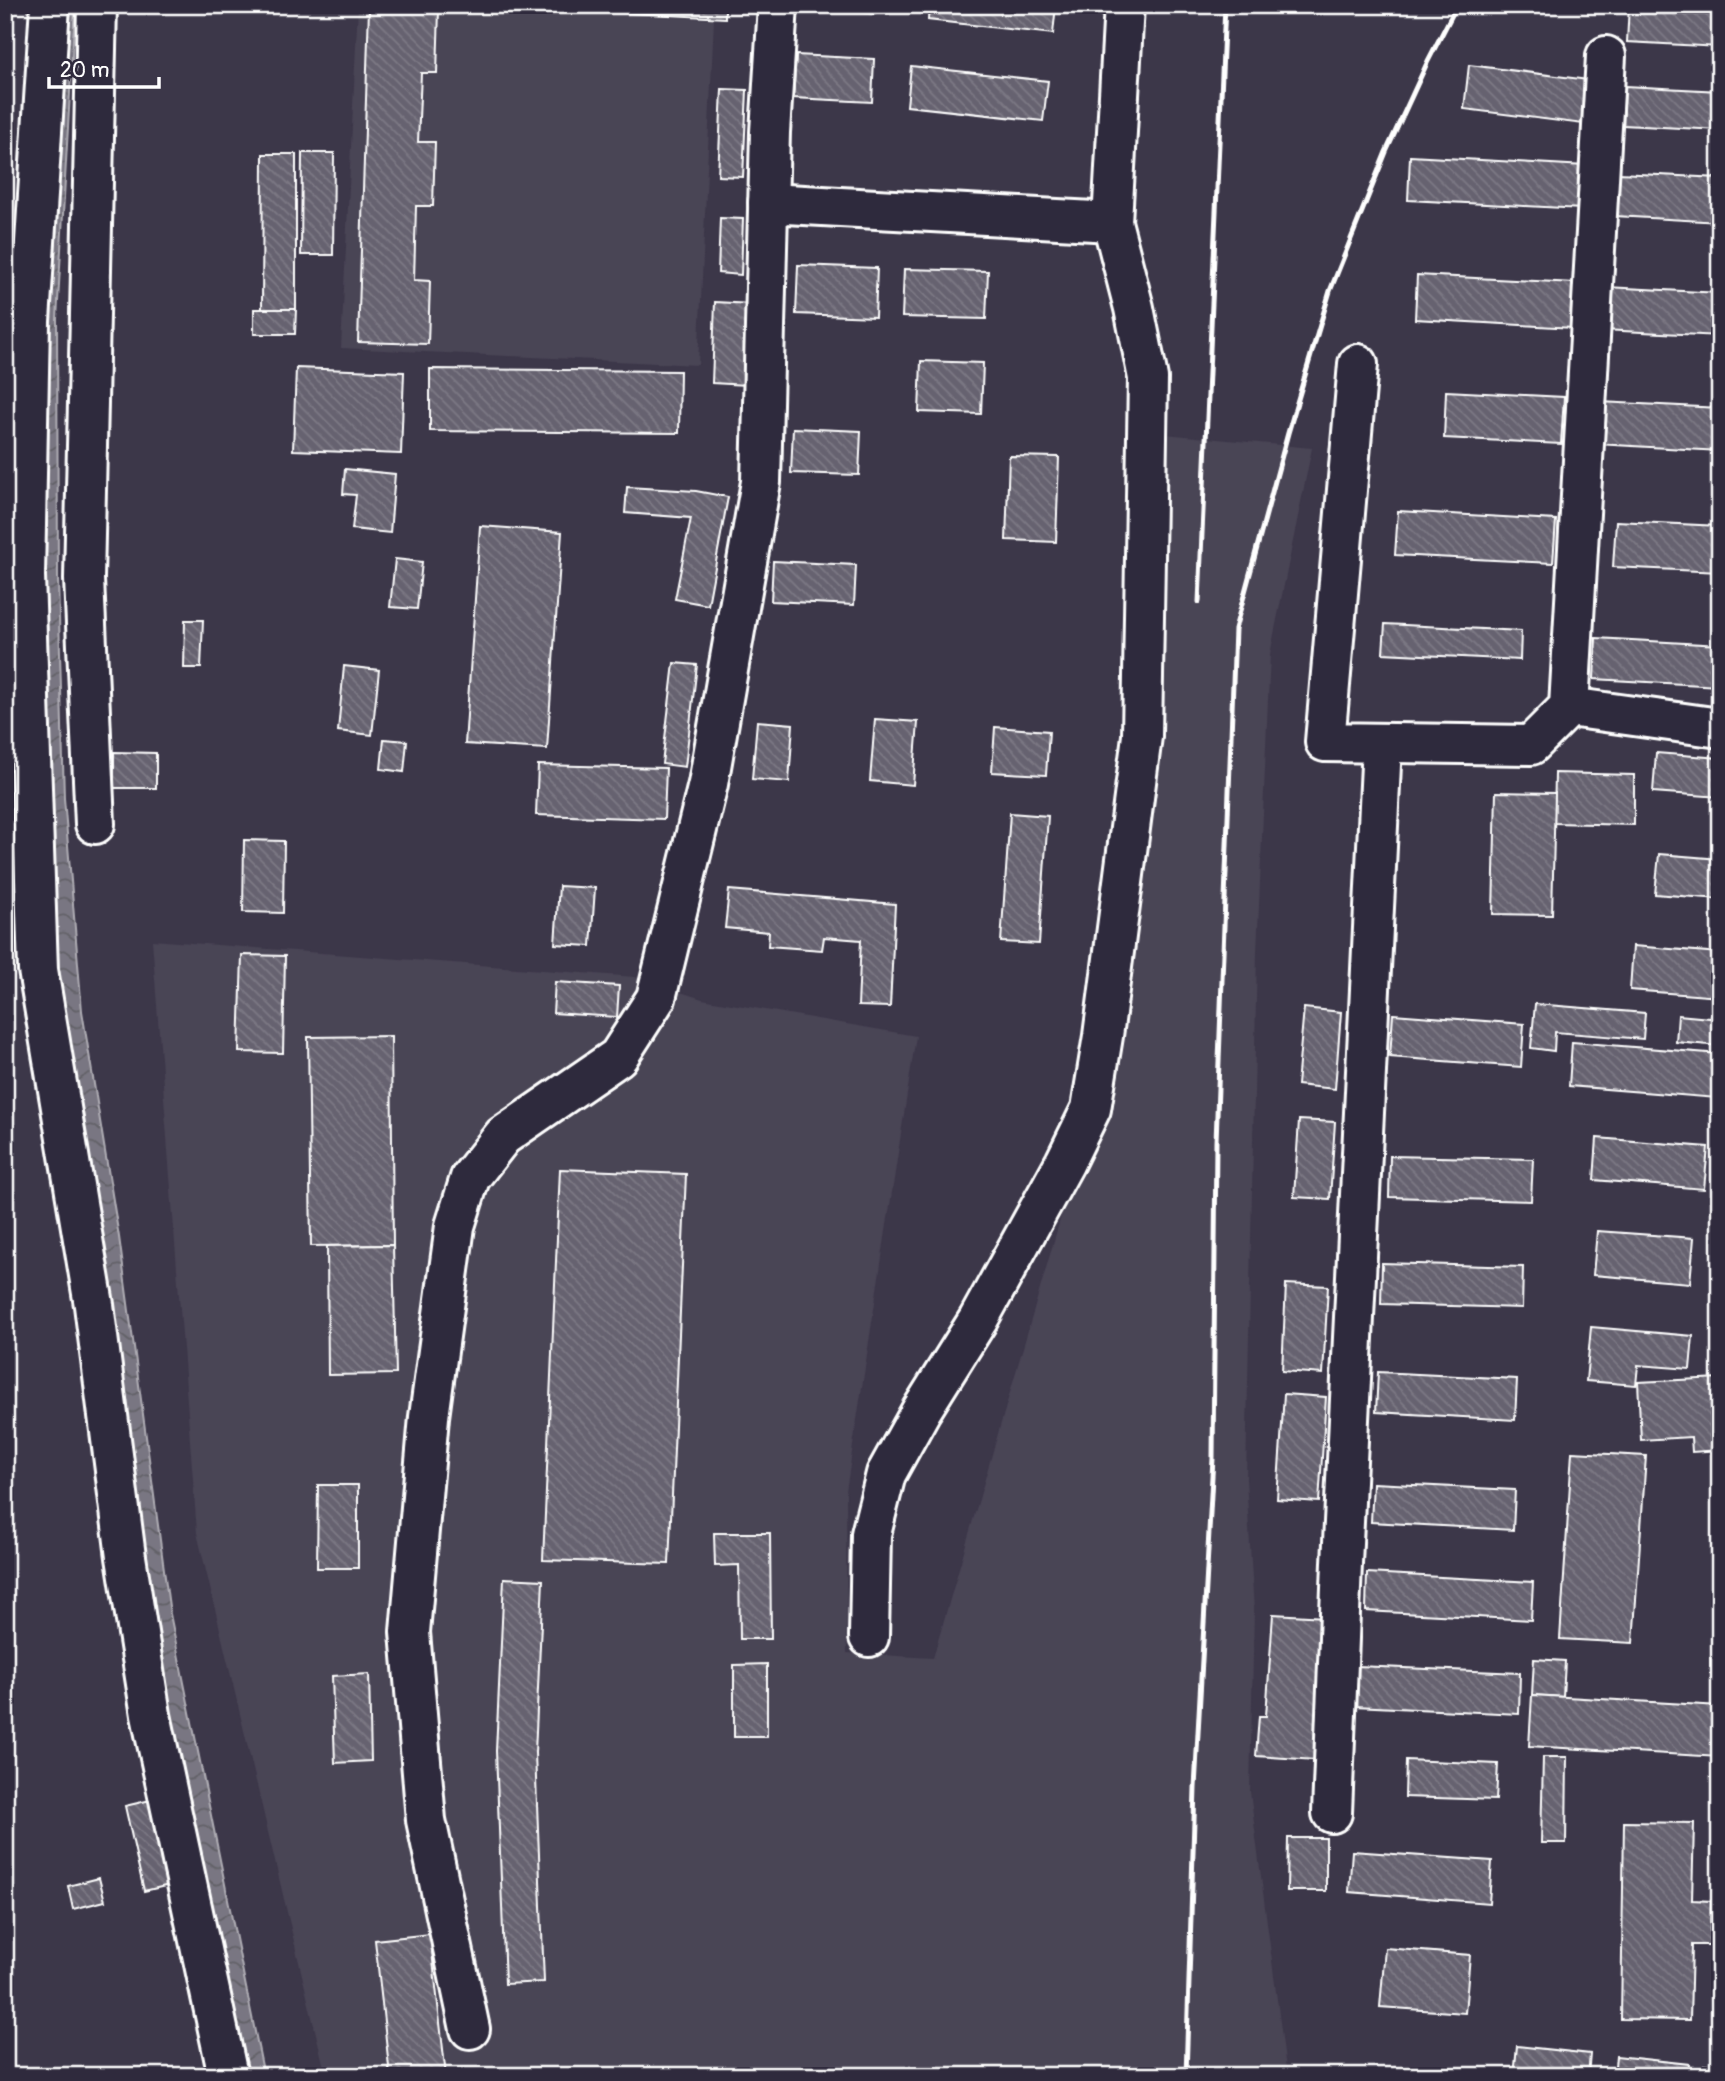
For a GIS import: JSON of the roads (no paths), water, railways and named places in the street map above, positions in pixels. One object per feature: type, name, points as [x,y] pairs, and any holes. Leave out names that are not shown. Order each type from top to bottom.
[{"type":"street","points":[[50,5],[30,321],[25,576],[38,970],[94,1305],[126,1557],[151,1715],[228,2076]]},
{"type":"street","points":[[95,824],[84,579],[97,5]]},
{"type":"street","points":[[470,2029],[426,1820],[410,1632],[429,1417],[455,1226],[470,1178],[503,1136],[618,1057],[656,998],[708,784],[761,482],[768,203],[778,5]]},
{"type":"street","points":[[869,1637],[871,1534],[886,1474],[984,1307],[1065,1162],[1091,1109],[1107,1009],[1142,722],[1148,378],[1112,222],[1124,5]]},
{"type":"street","points":[[1358,364],[1325,742],[1531,744],[1569,707],[1606,56]]},
{"type":"street","points":[[768,203],[1112,222]]},
{"type":"street","points":[[1569,707],[1720,728]]},
{"type":"street","points":[[1332,1813],[1382,744]]},
{"type":"water","points":[[60,5],[75,5],[57,319],[58,580],[64,798],[82,1011],[119,1237],[170,1614],[264,2076],[241,2076],[176,1762],[61,1012],[45,854],[38,584]]},
{"type":"railway","points":[[1199,602],[1225,5]]},
{"type":"railway","points":[[1186,2076],[1195,1788],[1213,1458],[1216,1142],[1235,629],[1330,291],[1386,152],[1457,5]]}]
